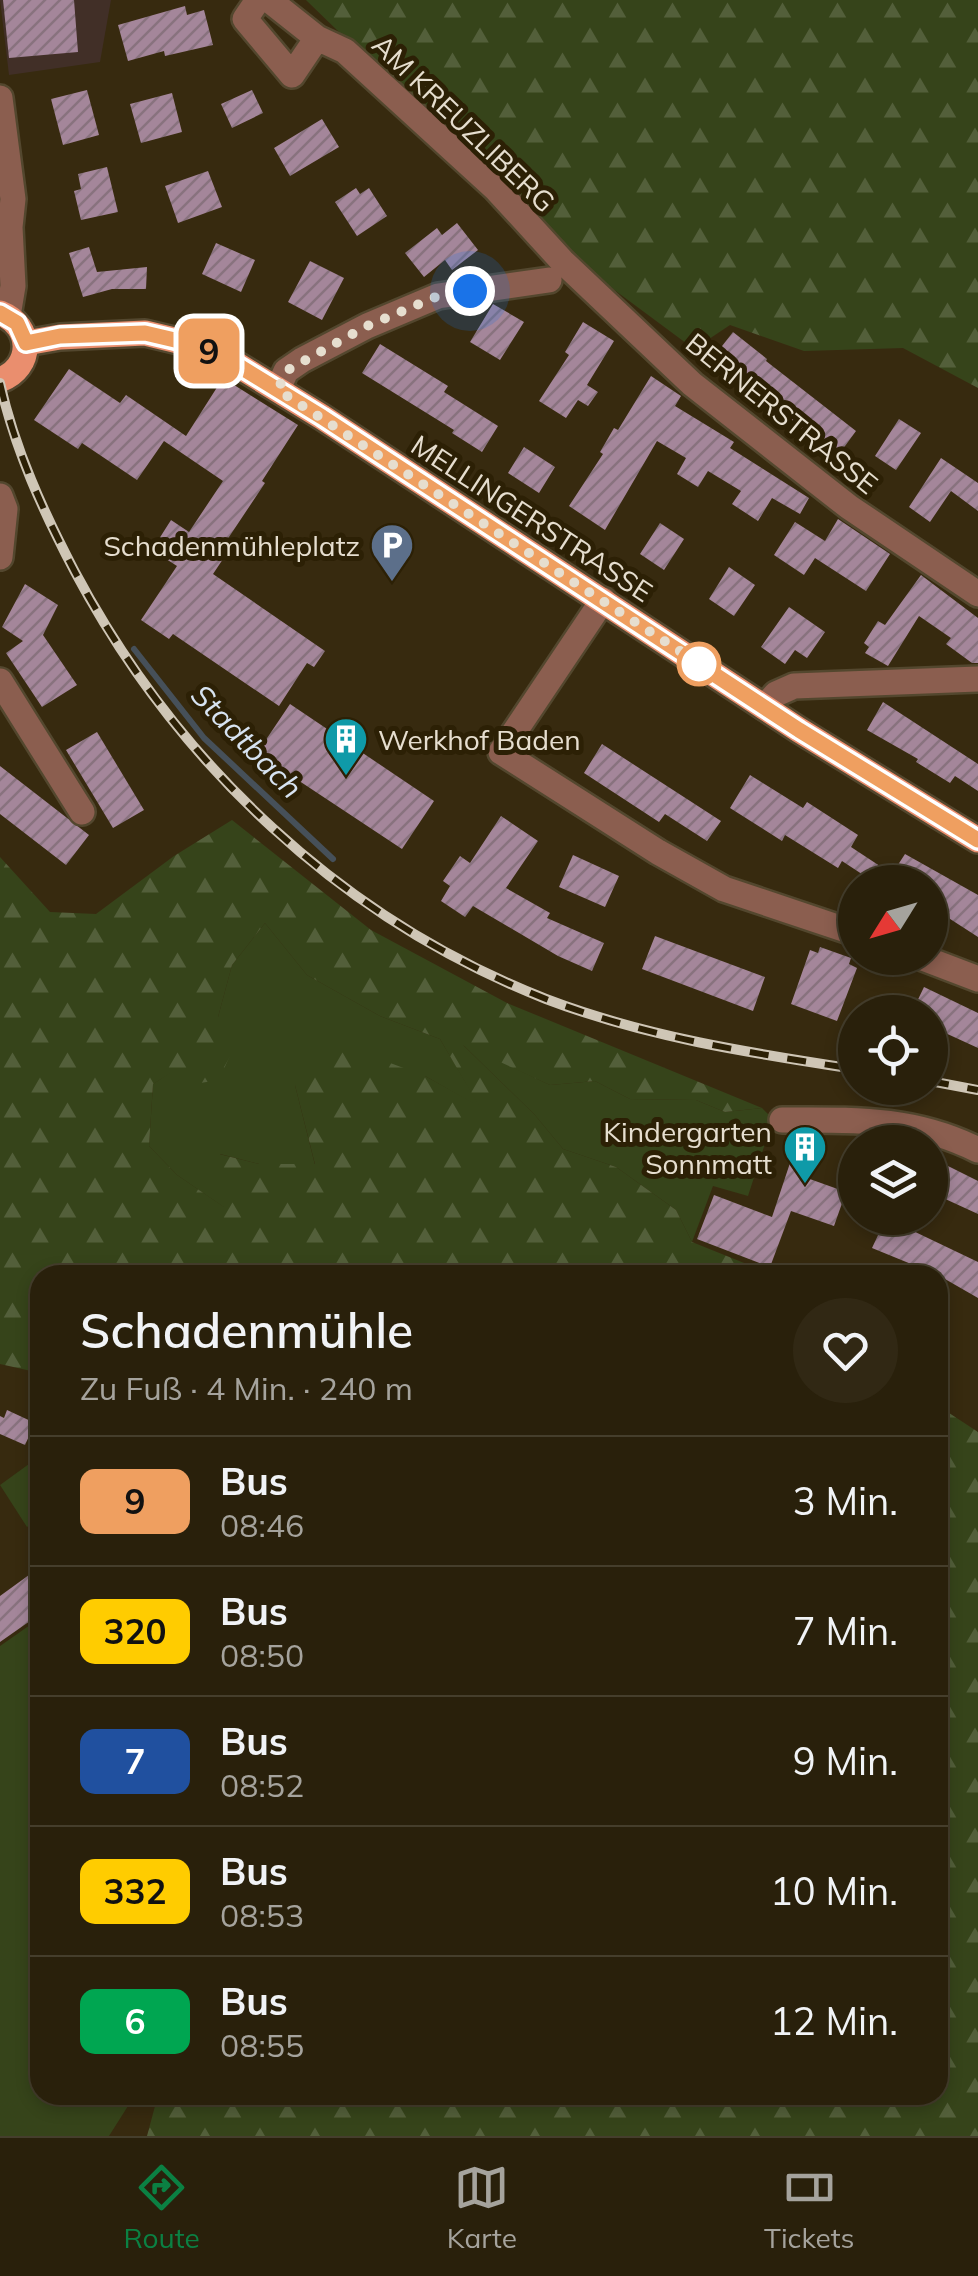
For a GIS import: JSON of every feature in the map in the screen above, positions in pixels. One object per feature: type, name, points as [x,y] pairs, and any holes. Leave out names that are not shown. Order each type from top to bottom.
[{"type":"main road","points":[[0,380],[15,373],[22,364],[26,343],[17,323],[4,315]]},
{"type":"main road","name":"MELLINGERSTRASSE","points":[[26,343],[60,336],[130,332],[196,345],[226,358],[764,707],[978,840]]},
{"type":"street","points":[[258,0],[245,19],[292,74],[316,38]]},
{"type":"street","name":"AM KREUZLIBERG","points":[[269,0],[316,38],[346,51],[496,190],[556,270]]},
{"type":"street","points":[[0,98],[14,198],[10,227],[13,286],[4,315]]},
{"type":"street","points":[[278,390],[286,371],[367,326],[438,296],[556,270]]},
{"type":"street","name":"BERNERSTRASSE","points":[[556,270],[692,384],[850,507],[978,594]]},
{"type":"street","points":[[0,496],[6,508],[0,557]]},
{"type":"street","points":[[602,600],[501,752],[658,852],[724,889],[838,928]]},
{"type":"street","points":[[764,707],[776,694],[794,686],[978,679]]},
{"type":"street","points":[[0,681],[82,812]]},
{"type":"street","points":[[948,967],[978,979]]},
{"type":"street","points":[[782,1120],[883,1120],[949,1136],[978,1150]]},
{"type":"shaded area","points":[[0,0],[111,0],[100,62],[9,75]]},
{"type":"green space","points":[[306,0],[978,0],[978,388],[903,348],[804,351],[730,325],[694,349],[574,260]]},
{"type":"green space","points":[[232,820],[371,930],[507,1003],[762,1108],[725,1112],[696,1100],[630,1099],[595,1081],[550,1085],[463,1045],[534,1114],[563,1149],[616,1167],[676,1210],[692,1242],[749,1265],[30,1265],[30,1371],[0,1364],[0,857],[50,912],[96,914],[174,856]],"holes":[[[265,923],[307,975],[380,1016],[440,1039],[479,1106],[425,1076],[334,1042],[295,1085],[315,1164],[259,1164],[219,1154],[224,1207],[177,1175],[149,1146],[153,1084],[174,1071],[194,1084],[219,1080],[235,1044],[218,1017],[232,965]]]},
{"type":"green space","points":[[265,923],[307,975],[380,1016],[440,1039],[481,1108],[425,1076],[295,1085],[315,1165],[259,1164],[220,1154],[225,1208],[177,1175],[149,1146],[153,1084],[174,1070],[218,1017],[232,965]]},
{"type":"green space","points":[[460,1042],[550,1085],[595,1081],[630,1099],[696,1100],[725,1112],[762,1108],[773,1119],[748,1196],[713,1186],[692,1242],[676,1210],[616,1167],[563,1149],[534,1114]]},
{"type":"green space","points":[[948,1412],[978,1432],[978,2136],[147,2136],[155,2105],[948,2105]]},
{"type":"green space","points":[[30,1463],[30,1525],[27,1527],[0,1485]]},
{"type":"green space","points":[[30,1625],[30,2105],[129,2105],[109,2136],[0,2136],[0,1646]]},
{"type":"building","points":[[3,0],[74,0],[78,52],[9,58]]},
{"type":"building","points":[[185,6],[187,15],[204,10],[213,45],[165,56],[164,51],[128,61],[118,25]]},
{"type":"building","points":[[87,90],[99,135],[63,145],[51,99]]},
{"type":"building","points":[[252,90],[263,113],[232,128],[221,104]]},
{"type":"building","points":[[172,93],[182,132],[141,143],[130,104]]},
{"type":"building","points":[[322,119],[339,147],[290,176],[274,148]]},
{"type":"building","points":[[107,167],[118,212],[81,220],[74,191],[81,189],[78,174]]},
{"type":"building","points":[[208,171],[222,207],[178,223],[165,186]]},
{"type":"building","points":[[356,188],[360,194],[369,188],[387,216],[357,236],[335,202]]},
{"type":"building","points":[[457,223],[478,250],[452,270],[445,260],[424,277],[405,253],[437,228],[442,235]]},
{"type":"building","points":[[216,243],[255,260],[241,292],[202,274]]},
{"type":"building","points":[[89,247],[97,272],[147,267],[146,289],[112,289],[83,297],[69,253]]},
{"type":"building","points":[[310,261],[344,278],[322,320],[288,302]]},
{"type":"building","points":[[493,304],[524,322],[500,360],[470,342]]},
{"type":"building","points":[[583,322],[614,341],[587,385],[598,392],[588,406],[578,400],[566,418],[539,401],[569,355],[565,352]]},
{"type":"building","points":[[733,332],[856,431],[837,457],[746,386],[742,391],[708,364]]},
{"type":"building","points":[[380,344],[448,386],[444,392],[498,426],[482,452],[362,373]]},
{"type":"building","points":[[69,369],[120,403],[126,395],[186,436],[223,378],[298,425],[219,552],[225,556],[213,574],[325,651],[314,667],[307,663],[279,706],[173,634],[169,639],[141,620],[177,566],[152,550],[171,520],[189,532],[223,481],[164,441],[137,480],[82,443],[78,449],[34,420]]},
{"type":"building","points":[[651,376],[681,396],[675,406],[734,442],[730,448],[809,498],[800,514],[772,498],[758,521],[732,504],[741,491],[708,471],[698,487],[677,474],[686,458],[657,441],[605,530],[569,506],[603,454],[600,452],[614,428],[618,430]]},
{"type":"building","points":[[899,419],[921,433],[896,470],[875,456]]},
{"type":"building","points":[[524,447],[555,467],[539,493],[508,473]]},
{"type":"building","points":[[941,458],[978,483],[978,511],[951,491],[930,522],[909,507]]},
{"type":"building","points":[[838,519],[890,554],[866,591],[815,558],[804,575],[774,555],[795,522],[825,541]]},
{"type":"building","points":[[660,523],[684,539],[664,570],[640,554]]},
{"type":"building","points":[[729,567],[755,585],[734,616],[709,599]]},
{"type":"building","points":[[921,575],[978,618],[978,663],[972,663],[946,644],[951,638],[919,616],[888,666],[865,653],[869,647],[864,643],[878,621],[885,625]]},
{"type":"building","points":[[25,584],[58,605],[43,635],[77,685],[42,707],[6,653],[23,641],[2,627]]},
{"type":"building","points":[[789,607],[825,632],[807,658],[795,650],[785,664],[761,647]]},
{"type":"building","points":[[883,702],[978,764],[978,791],[955,776],[950,783],[916,762],[918,759],[867,730]]},
{"type":"building","name":"Werkhof Baden","points":[[290,704],[434,801],[402,849],[257,753]]},
{"type":"building","points":[[97,732],[144,810],[113,828],[66,750]]},
{"type":"building","points":[[602,744],[721,821],[707,841],[665,814],[659,822],[584,773]]},
{"type":"building","points":[[0,766],[89,835],[66,865],[0,814]]},
{"type":"building","points":[[750,775],[803,808],[807,802],[858,835],[851,847],[878,865],[848,865],[842,861],[838,868],[785,835],[782,841],[730,808]]},
{"type":"building","points":[[501,816],[538,841],[506,888],[550,913],[547,918],[604,943],[592,971],[558,956],[473,906],[465,917],[441,901],[450,886],[443,881],[460,856],[470,863]]},
{"type":"building","points":[[905,854],[925,865],[898,865]]},
{"type":"building","points":[[573,855],[619,876],[605,907],[559,887]]},
{"type":"building","points":[[948,878],[978,895],[978,937],[948,918]]},
{"type":"building","points":[[655,936],[765,977],[753,1011],[642,969]]},
{"type":"building","points":[[820,947],[838,953],[838,975],[854,975],[847,995],[838,995],[837,1021],[791,1004],[810,950],[818,953]]},
{"type":"building","points":[[924,987],[941,995],[920,995]]},
{"type":"building","points":[[948,999],[978,1013],[978,1048],[948,1034]]},
{"type":"building","points":[[793,1154],[813,1161],[807,1178],[838,1189],[838,1215],[834,1226],[791,1211],[771,1265],[765,1265],[697,1239],[714,1195],[772,1217]]},
{"type":"building","points":[[948,1166],[978,1181],[978,1214],[948,1200]]},
{"type":"building","points":[[878,1235],[922,1235],[978,1262],[978,1298],[948,1281],[948,1265],[914,1265],[872,1248]]},
{"type":"building","points":[[7,1410],[30,1421],[25,1445],[0,1434],[0,1416],[4,1418]]},
{"type":"building","points":[[30,1574],[30,1621],[0,1642],[0,1596]]},
{"type":"waterway","name":"Stadtbach","points":[[134,649],[204,738],[333,859]]},
{"type":"railway","points":[[0,383],[41,503],[116,642],[163,709],[216,771],[273,828],[334,880],[401,926],[471,966],[546,999],[660,1034],[838,1066]]},
{"type":"railway","points":[[948,1084],[978,1090]]},
{"type":"bus line","name":"9","points":[[0,313],[17,323],[26,343],[60,336],[145,333],[196,345],[226,358],[799,730],[978,840]]},
{"type":"place","name":"Schadenmühleplatz","points":[[392,583]]},
{"type":"place","name":"Werkhof Baden","points":[[346,777]]},
{"type":"place","name":"Kindergarten Sonnmatt","points":[[805,1185]]},
{"type":"route","points":[[470,291],[438,296],[367,326],[286,371],[278,390],[709,670],[699,664]]}]
